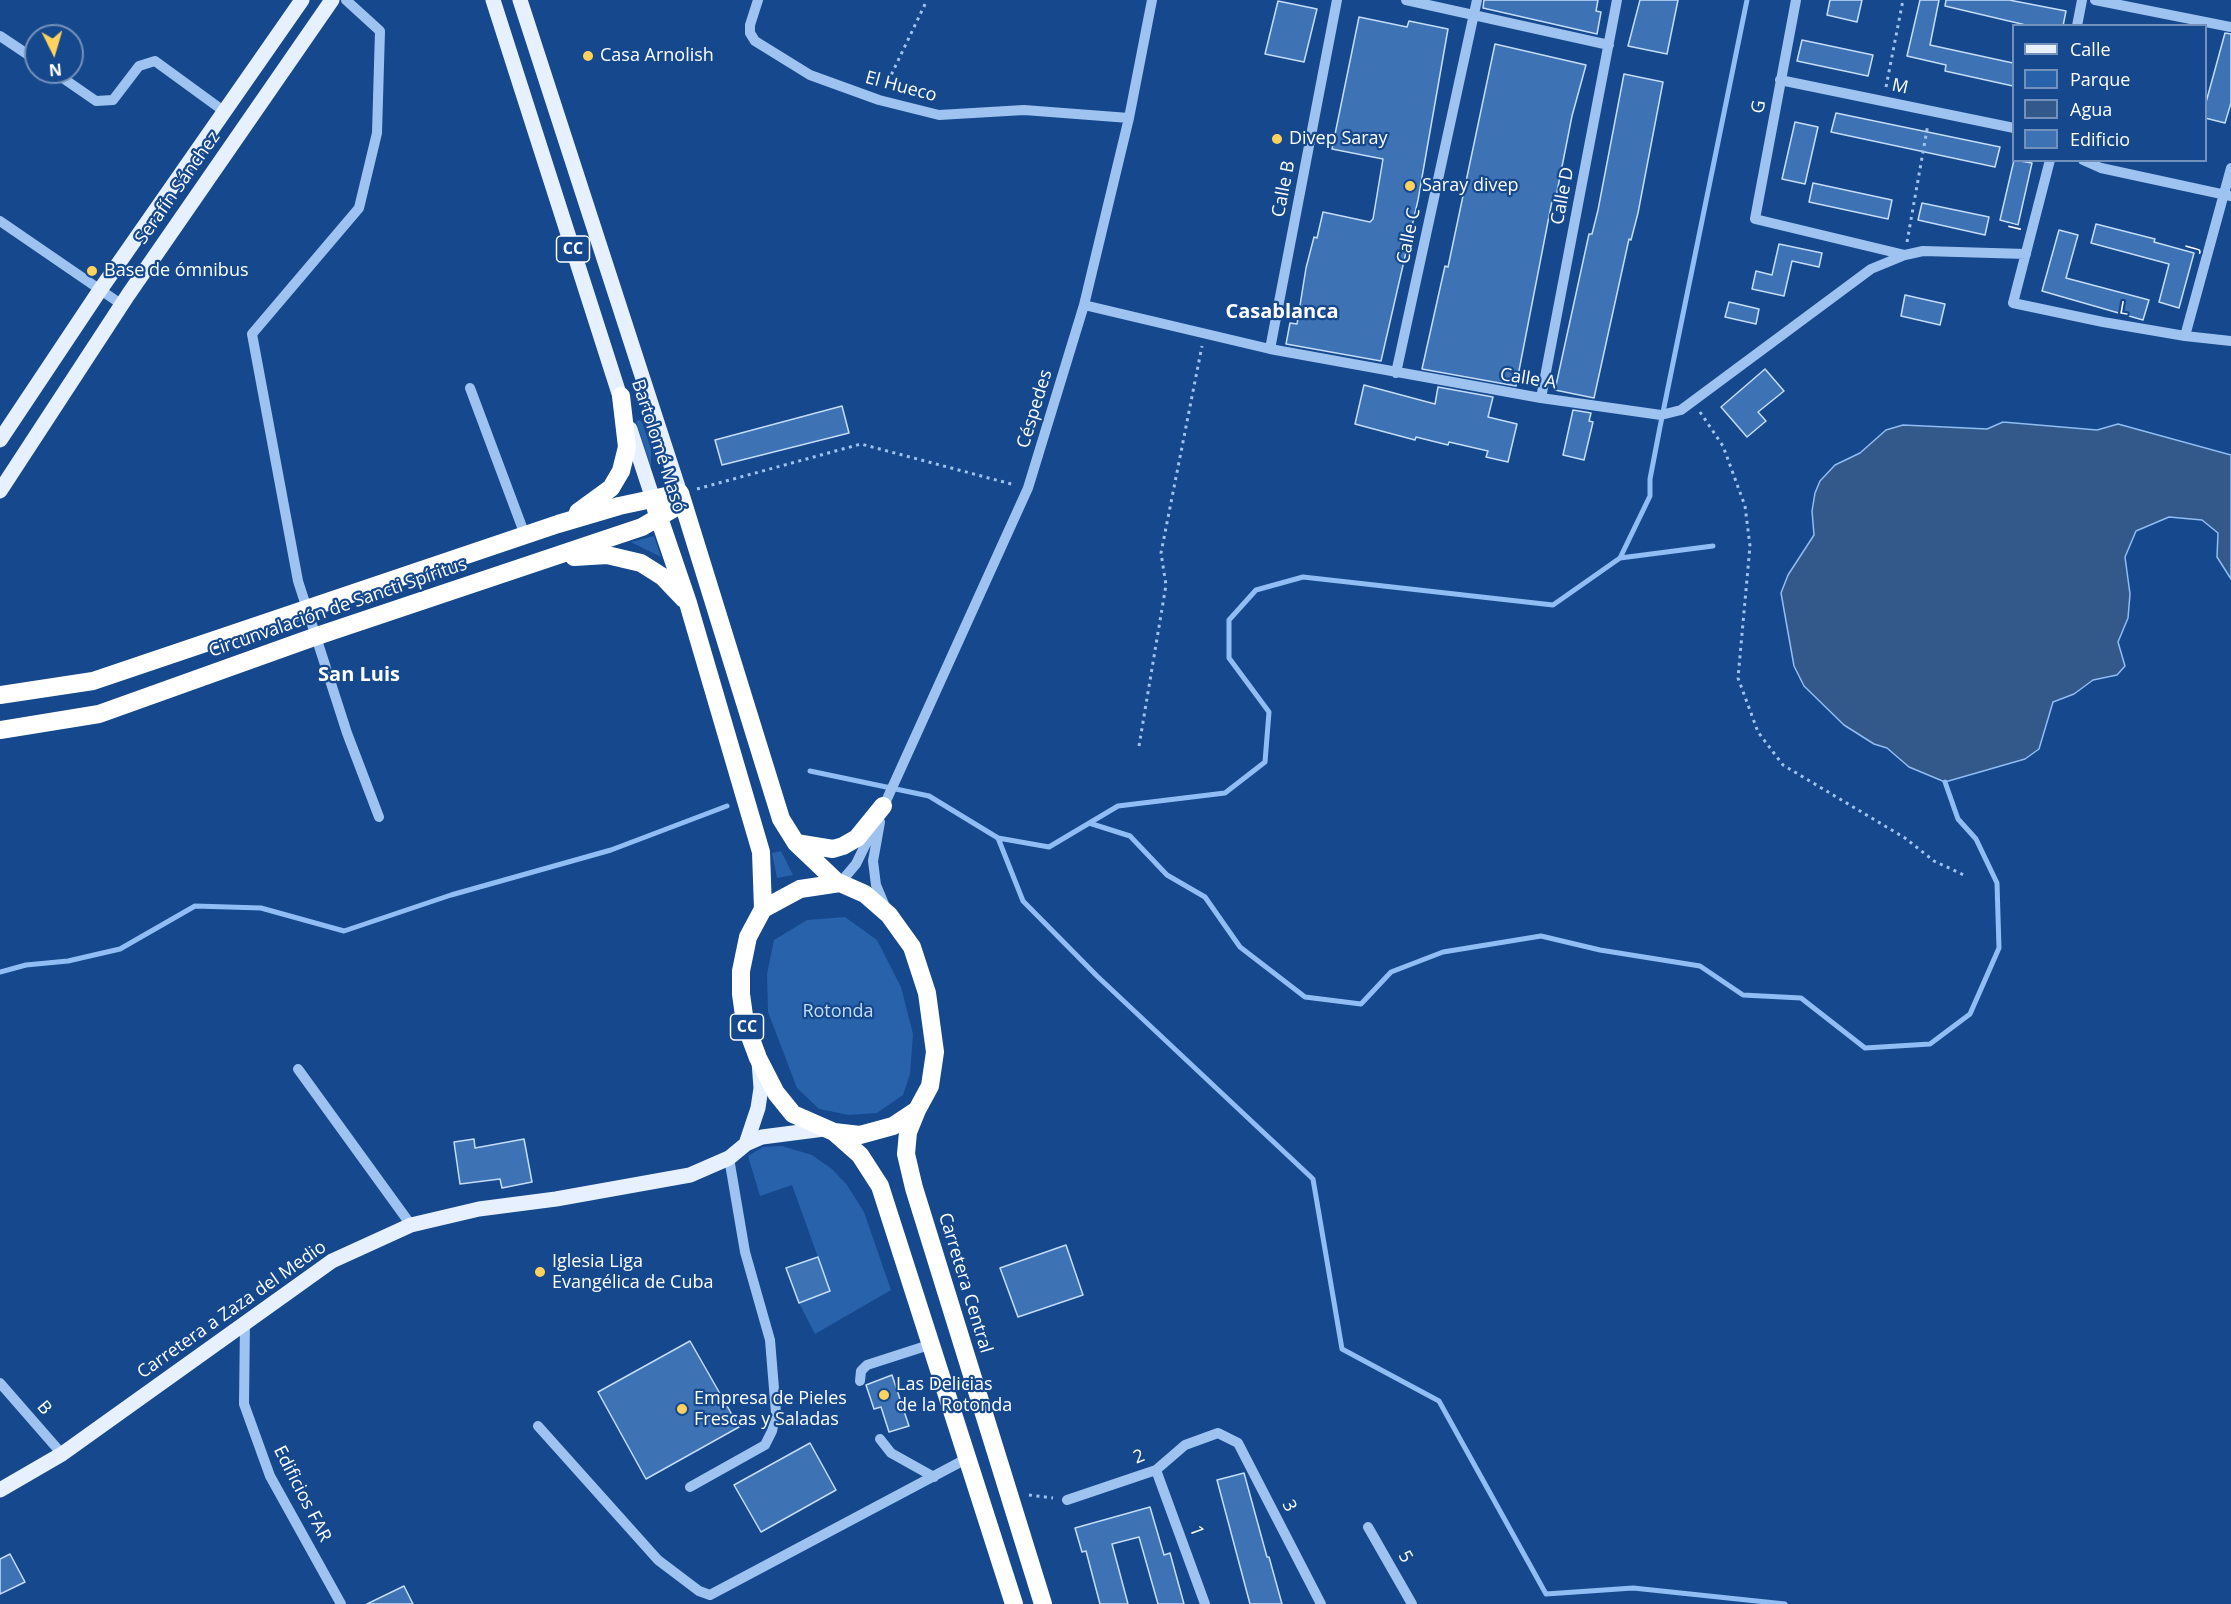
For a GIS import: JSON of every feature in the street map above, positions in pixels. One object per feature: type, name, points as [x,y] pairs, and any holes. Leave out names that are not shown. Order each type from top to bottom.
[{"type":"highway","points":[[558,524],[611,488],[621,471],[627,447],[621,396]]},
{"type":"highway","name":"Circunvalación de Sancti Spíritus","points":[[0,696],[93,681],[558,524],[653,499],[681,498]]},
{"type":"highway","name":"Circunvalación de Sancti Spíritus","points":[[0,730],[99,714],[316,636],[642,527],[659,518],[681,498]]},
{"type":"highway","name":"Bartolomé Masó","points":[[681,498],[781,819],[796,843],[839,883]]},
{"type":"highway","name":"Bartolomé Masó","points":[[653,499],[688,603],[761,852],[763,909]]},
{"type":"highway","points":[[525,566],[564,557],[607,555],[641,562],[663,577],[688,603]]},
{"type":"highway","points":[[796,843],[833,849],[843,846],[857,838],[885,802]]},
{"type":"highway","points":[[763,909],[800,889],[839,883]]},
{"type":"highway","name":"CC","points":[[829,1131],[860,1135],[894,1126],[917,1110],[930,1086],[935,1052],[927,993],[912,947],[889,915],[865,894],[839,883]]},
{"type":"highway","name":"CC","points":[[763,909],[748,937],[741,971],[746,1023],[758,1058],[776,1093],[793,1114],[829,1131],[860,1155],[880,1186],[929,1345],[1014,1604]]},
{"type":"highway","name":"Carretera Central","points":[[917,1110],[908,1132],[906,1154],[1007,1493],[1043,1604]]},
{"type":"main road","name":"Serafín Sánchez","points":[[0,440],[100,290],[302,0]]},
{"type":"main road","name":"Serafín Sánchez","points":[[0,491],[121,304],[332,0]]},
{"type":"main road","name":"Bartolomé Masó","points":[[493,0],[653,499]]},
{"type":"main road","name":"Bartolomé Masó","points":[[520,0],[681,498]]},
{"type":"main road","points":[[746,1144],[758,1108],[760,1088],[758,1058]]},
{"type":"main road","name":"Carretera a Zaza del Medio","points":[[0,1490],[62,1454],[332,1261],[411,1225],[478,1209],[556,1199],[690,1175],[729,1158],[746,1144],[762,1137],[829,1131]]},
{"type":"street","points":[[346,0],[380,31],[377,133],[359,208],[252,334],[298,581],[379,817]]},
{"type":"street","name":"El Hueco","points":[[758,0],[750,25],[750,33],[755,40],[810,75],[879,100],[939,114],[1024,110],[1130,118]]},
{"type":"street","name":"Céspedes","points":[[839,883],[856,864],[1028,488],[1084,305],[1130,118],[1152,0]]},
{"type":"street","name":"Calle B","points":[[1270,350],[1337,0]]},
{"type":"street","points":[[1406,0],[1609,45]]},
{"type":"street","name":"Calle C","points":[[1396,373],[1477,0]]},
{"type":"street","name":"Calle D","points":[[1541,398],[1617,0]]},
{"type":"street","name":"G","points":[[1796,0],[1755,219],[1905,255]]},
{"type":"street","points":[[2078,24],[2082,0]]},
{"type":"street","points":[[2095,0],[2231,27]]},
{"type":"street","points":[[0,36],[24,52]]},
{"type":"street","points":[[71,84],[96,101],[113,100],[139,66],[154,61],[225,112]]},
{"type":"street","name":"M","points":[[1780,80],[2012,128]]},
{"type":"street","name":"I","points":[[2013,303],[2049,162]]},
{"type":"street","points":[[2088,162],[2101,168],[2228,196]]},
{"type":"street","name":"J","points":[[2185,336],[2228,196],[2231,168]]},
{"type":"street","points":[[0,221],[121,304]]},
{"type":"street","name":"Calle A","points":[[1084,305],[1270,350],[1541,398],[1665,414],[1681,410],[1871,268],[1923,251],[2026,254]]},
{"type":"street","name":"L","points":[[2013,303],[2185,336],[2231,341]]},
{"type":"street","points":[[470,388],[525,535]]},
{"type":"street","name":"Céspedes","points":[[885,802],[873,861],[876,885],[889,915]]},
{"type":"street","points":[[298,1069],[411,1225]]},
{"type":"street","points":[[690,1487],[765,1445],[772,1431],[776,1413],[770,1340],[745,1252],[729,1158]]},
{"type":"street","name":"Edificios FAR","points":[[245,1322],[244,1404],[270,1476],[341,1604]]},
{"type":"street","points":[[860,1381],[861,1371],[867,1365],[929,1345]]},
{"type":"street","name":"B","points":[[0,1383],[62,1454]]},
{"type":"street","points":[[538,1426],[658,1560],[699,1591],[710,1595],[966,1459]]},
{"type":"street","name":"2","points":[[1067,1500],[1156,1470],[1185,1445],[1218,1433]]},
{"type":"street","name":"3","points":[[1218,1433],[1238,1443],[1321,1604]]},
{"type":"street","points":[[880,1439],[891,1453],[934,1478]]},
{"type":"street","name":"1","points":[[1156,1470],[1205,1604]]},
{"type":"street","name":"5","points":[[1368,1527],[1412,1604]]},
{"type":"path","points":[[879,100],[927,0]]},
{"type":"path","points":[[1883,101],[1904,0]]},
{"type":"path","points":[[1905,255],[1931,111]]},
{"type":"path","points":[[1139,746],[1166,585],[1161,553],[1204,334]]},
{"type":"path","points":[[1692,402],[1723,446],[1745,507],[1749,546],[1738,678],[1758,732],[1783,765],[1905,838],[1934,861],[1964,875]]},
{"type":"path","points":[[681,498],[861,444],[1028,488]]},
{"type":"path","points":[[1007,1493],[1067,1500]]},
{"type":"green space","points":[[636,421],[642,422],[651,449],[651,468]]},
{"type":"green space","points":[[654,536],[661,557],[631,542]]},
{"type":"green space","points":[[781,851],[793,875],[777,878],[772,853]]},
{"type":"green space","name":"Rotonda","points":[[845,917],[877,940],[901,987],[913,1034],[910,1074],[903,1095],[877,1113],[849,1115],[819,1109],[797,1088],[768,1012],[767,974],[774,940],[807,920]]},
{"type":"green space","points":[[782,1146],[812,1155],[832,1169],[847,1185],[864,1212],[891,1290],[815,1334],[799,1303],[830,1291],[792,1185],[760,1196],[748,1156],[763,1147]]},
{"type":"water","points":[[2003,422],[2097,430],[2118,424],[2231,455],[2231,579],[2217,557],[2218,533],[2202,520],[2169,517],[2136,531],[2125,557],[2130,594],[2128,618],[2118,642],[2125,666],[2117,675],[2093,680],[2074,694],[2053,702],[2039,749],[2025,759],[1945,782],[1909,767],[1887,748],[1874,744],[1844,725],[1804,686],[1794,666],[1781,593],[1788,575],[1814,535],[1812,511],[1815,493],[1820,481],[1835,465],[1860,453],[1886,430],[1903,425],[1987,429]]},
{"type":"building","points":[[1484,0],[1598,0],[1596,11],[1601,12],[1597,34],[1483,8]]},
{"type":"building","points":[[1640,0],[1678,0],[1667,54],[1628,46]]},
{"type":"building","points":[[1830,0],[1862,0],[1857,22],[1827,15]]},
{"type":"building","points":[[1920,0],[1939,0],[1930,45],[2012,63],[2012,86],[1945,71],[1946,65],[1907,56]]},
{"type":"building","points":[[1946,0],[2009,0],[2066,11],[2063,24],[2022,24],[1945,6]]},
{"type":"building","points":[[1278,1],[1317,9],[1304,62],[1265,54]]},
{"type":"building","points":[[1359,17],[1407,27],[1409,21],[1448,29],[1418,200],[1381,361],[1286,344],[1290,323],[1297,324],[1306,268],[1314,237],[1317,238],[1323,212],[1370,222],[1373,219],[1383,159],[1332,149]]},
{"type":"building","points":[[2225,33],[2231,34],[2231,103],[2225,123],[2207,118],[2207,99]]},
{"type":"building","points":[[1802,40],[1873,55],[1868,76],[1797,61]]},
{"type":"building","points":[[1495,44],[1586,65],[1572,116],[1555,202],[1552,201],[1516,386],[1422,369],[1445,266],[1448,267]]},
{"type":"building","points":[[1624,74],[1663,82],[1638,213],[1631,240],[1629,239],[1594,398],[1555,390],[1589,234],[1592,234],[1598,210]]},
{"type":"building","points":[[1836,113],[2000,147],[1995,167],[1831,132]]},
{"type":"building","points":[[1795,122],[1818,127],[1805,184],[1782,179]]},
{"type":"building","points":[[2014,162],[2032,163],[2018,225],[2000,220]]},
{"type":"building","points":[[1813,183],[1892,200],[1888,219],[1809,202]]},
{"type":"building","points":[[1922,203],[1989,217],[1985,235],[1918,220]]},
{"type":"building","points":[[2096,224],[2155,239],[2154,242],[2194,253],[2179,308],[2159,302],[2169,264],[2091,243]]},
{"type":"building","points":[[2059,230],[2078,235],[2066,278],[2149,300],[2143,320],[2042,291]]},
{"type":"building","points":[[1779,244],[1822,253],[1819,267],[1792,261],[1784,296],[1752,289],[1756,271],[1772,275]]},
{"type":"building","points":[[1905,295],[1945,304],[1940,325],[1901,316]]},
{"type":"building","points":[[1729,302],[1759,309],[1756,324],[1725,317]]},
{"type":"building","points":[[1765,369],[1784,391],[1758,412],[1766,421],[1747,437],[1721,407]]},
{"type":"building","points":[[1364,385],[1435,404],[1438,387],[1493,397],[1488,417],[1517,424],[1508,462],[1486,457],[1488,451],[1416,437],[1415,440],[1355,424]]},
{"type":"building","points":[[842,406],[849,433],[722,465],[715,440]]},
{"type":"building","points":[[1573,410],[1591,413],[1589,421],[1593,422],[1584,460],[1563,455]]},
{"type":"building","points":[[474,1139],[475,1148],[524,1139],[532,1182],[502,1188],[500,1179],[460,1184],[454,1142]]},
{"type":"building","points":[[1066,1245],[1083,1295],[1018,1317],[1000,1268]]},
{"type":"building","points":[[818,1257],[830,1291],[799,1303],[786,1268]]},
{"type":"building","points":[[690,1341],[739,1427],[646,1479],[598,1392]]},
{"type":"building","name":"Las Delicias de la Rotonda","points":[[892,1375],[909,1426],[889,1432],[881,1407],[874,1409],[866,1385]]},
{"type":"building","points":[[810,1443],[836,1490],[761,1532],[734,1485]]},
{"type":"building","points":[[1244,1473],[1282,1604],[1250,1604],[1217,1480]]},
{"type":"building","points":[[1150,1507],[1164,1555],[1170,1553],[1184,1604],[1158,1604],[1139,1537],[1112,1544],[1128,1604],[1100,1604],[1086,1551],[1082,1552],[1075,1528]]},
{"type":"building","points":[[10,1554],[25,1582],[0,1594],[0,1559]]},
{"type":"building","points":[[404,1586],[413,1604],[367,1604]]},
{"type":"waterway","points":[[1620,558],[1650,496],[1650,479],[1660,427],[1747,0]]},
{"type":"waterway","points":[[810,771],[929,796],[998,838],[1049,847],[1118,806],[1225,793],[1265,762],[1269,712],[1229,658],[1229,620],[1256,590],[1303,577],[1553,605],[1620,558],[1713,546]]},
{"type":"waterway","points":[[1089,823],[1130,836],[1167,875],[1205,897],[1240,947],[1305,997],[1361,1004],[1391,972],[1443,952],[1541,936],[1600,950],[1700,966],[1743,995],[1801,998],[1865,1048],[1930,1044],[1970,1014],[1999,948],[1997,883],[1976,839],[1958,819],[1945,782]]},
{"type":"waterway","points":[[0,972],[26,965],[68,961],[120,949],[195,906],[261,908],[344,931],[451,895],[611,850],[727,806]]},
{"type":"waterway","points":[[998,838],[1023,901],[1097,976],[1313,1179],[1342,1349],[1439,1401],[1546,1594],[1633,1588],[1785,1604]]},
{"type":"place","name":"Casa Arnolish","points":[[588,56]]},
{"type":"place","name":"Divep Saray","points":[[1277,139]]},
{"type":"place","name":"Saray divep","points":[[1410,186]]},
{"type":"place","name":"Base de ómnibus","points":[[92,271]]},
{"type":"place","name":"Iglesia Liga Evangélica de Cuba","points":[[540,1272]]},
{"type":"place","name":"Las Delicias de la Rotonda","points":[[884,1395]]},
{"type":"place","name":"Empresa de Pieles Frescas y Saladas","points":[[682,1409]]},
{"type":"district","name":"Casablanca","points":[[1282,312]]},
{"type":"district","name":"San Luis","points":[[359,675]]}]
